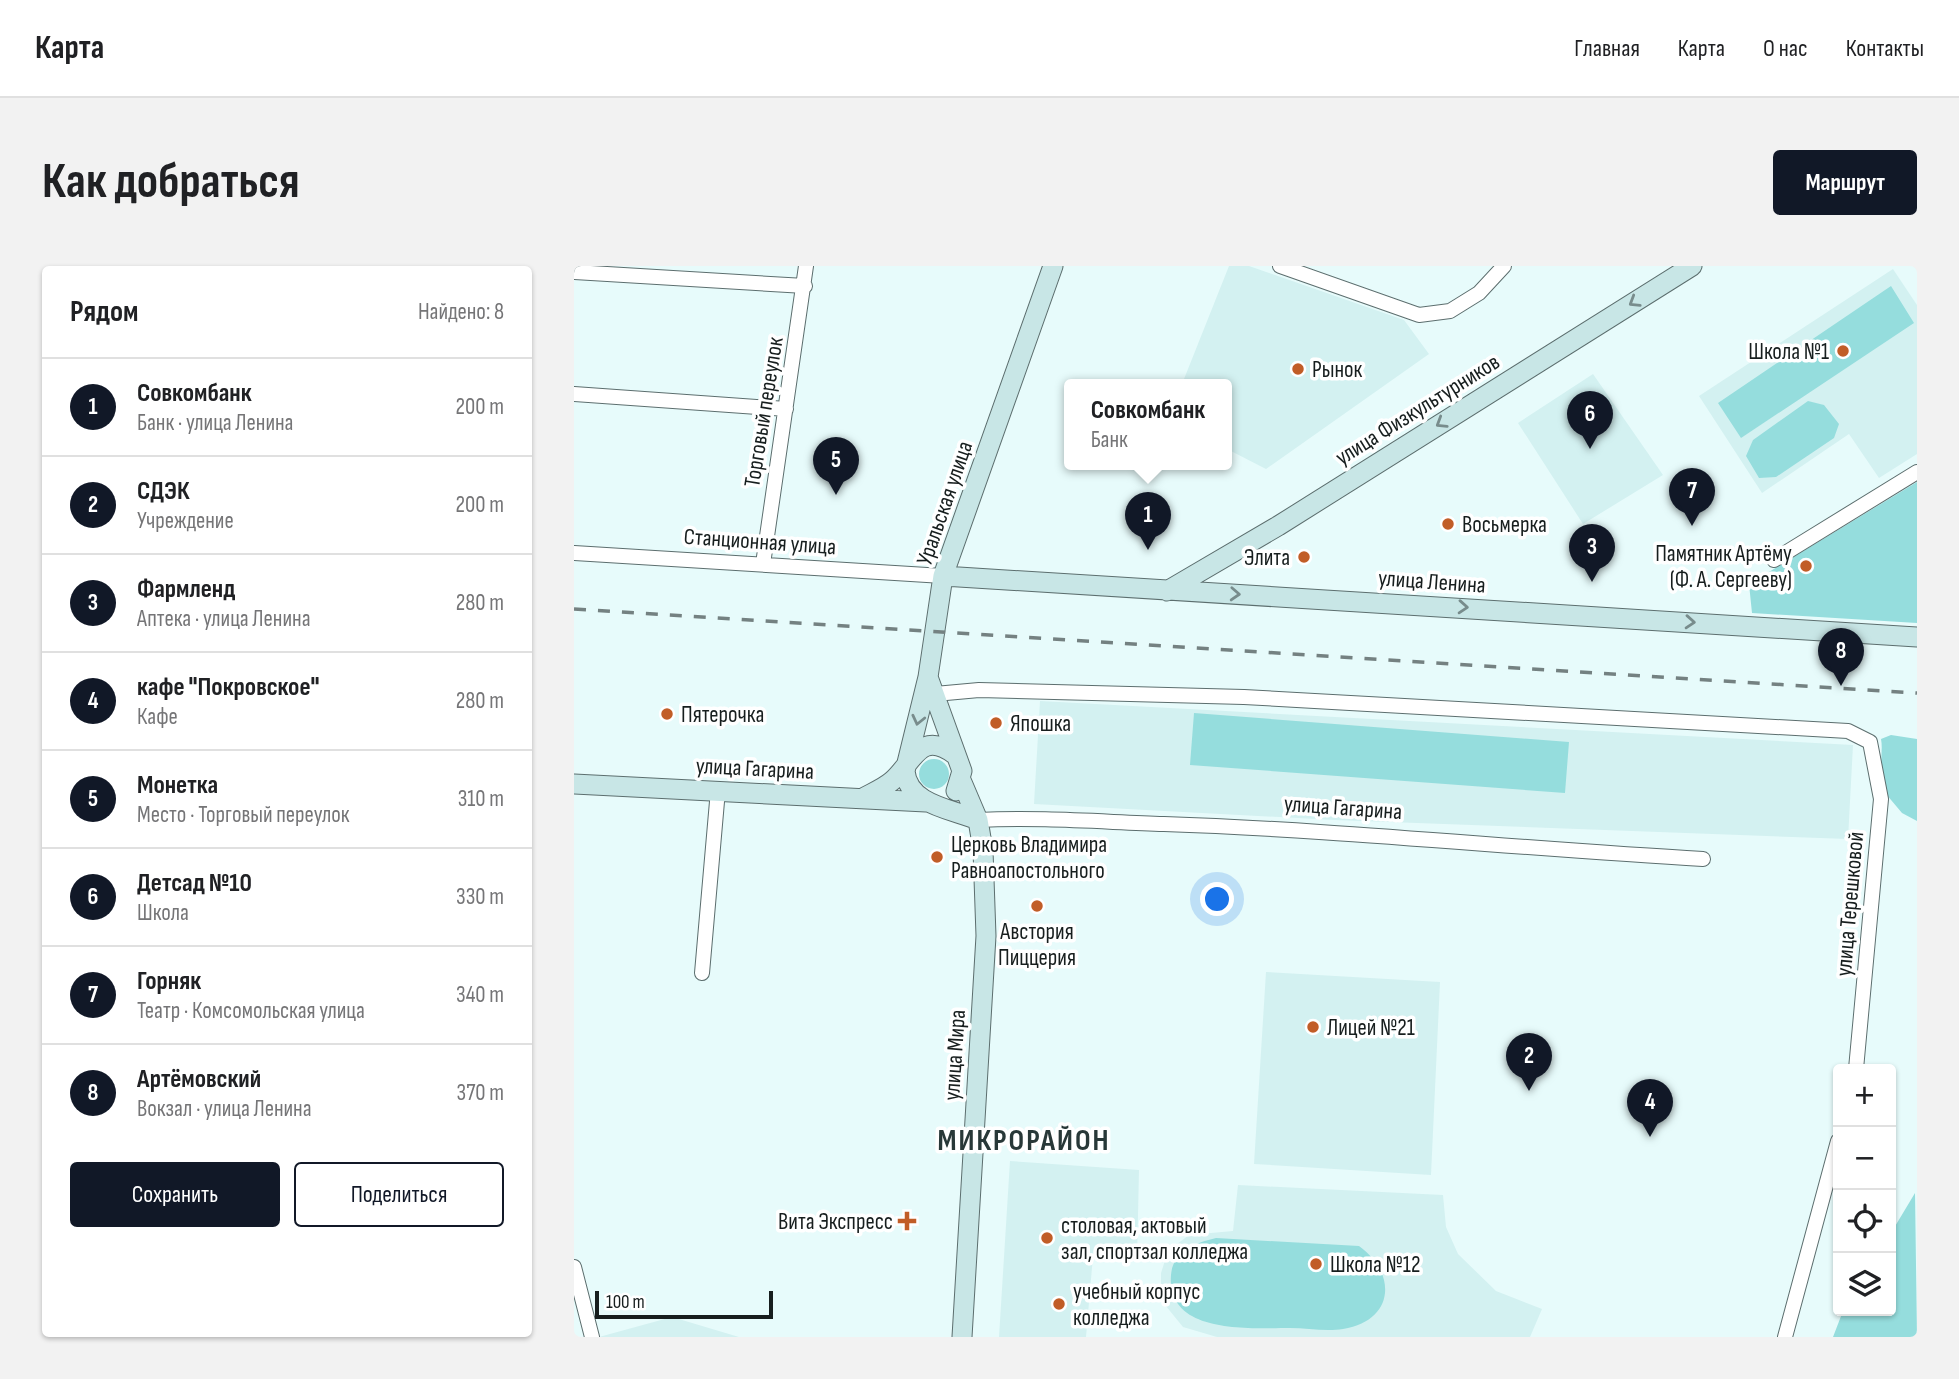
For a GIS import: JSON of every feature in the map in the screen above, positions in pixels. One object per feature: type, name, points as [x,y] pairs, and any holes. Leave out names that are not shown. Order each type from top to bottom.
[{"type":"main road","name":"Уральская улица","points":[[908,762],[932,685],[943,576],[1053,266]]},
{"type":"main road","name":"улица Физкультурников","points":[[1167,591],[1278,526],[1692,266]]},
{"type":"main road","name":"улица Ленина","points":[[943,576],[1917,636]]},
{"type":"main road","points":[[932,685],[962,771],[961,780],[951,796],[933,802]]},
{"type":"main road","points":[[863,798],[892,781],[913,754],[929,746],[938,746],[954,754]]},
{"type":"main road","points":[[908,762],[905,771],[910,789],[916,796],[978,820]]},
{"type":"main road","name":"улица Мира","points":[[961,780],[978,820],[984,850],[986,936],[962,1337]]},
{"type":"main road","name":"улица Гагарина","points":[[574,784],[933,802]]},
{"type":"street","name":"Торговый переулок","points":[[763,564],[806,266]]},
{"type":"street","points":[[1280,266],[1316,272],[1419,314],[1450,311],[1479,293],[1504,266]]},
{"type":"street","points":[[574,272],[805,286]]},
{"type":"street","points":[[574,394],[786,409]]},
{"type":"street","points":[[1774,560],[1917,472]]},
{"type":"street","name":"Станционная улица","points":[[574,553],[943,576]]},
{"type":"street","name":"улица Терешковой","points":[[932,685],[979,690],[1244,697],[1849,731],[1870,742],[1881,799],[1856,1064]]},
{"type":"street","points":[[702,973],[718,790]]},
{"type":"street","name":"улица Гагарина","points":[[978,820],[1027,817],[1267,826],[1448,839],[1547,851],[1703,859]]},
{"type":"street","points":[[1785,1337],[1833,1159]]},
{"type":"street","points":[[574,1267],[585,1329]]},
{"type":"shaded area","name":"Рынок","points":[[1229,266],[1249,266],[1404,320],[1429,354],[1266,469],[1232,452],[1232,379],[1184,379]]},
{"type":"shaded area","name":"Школа №1","points":[[1893,269],[1917,305],[1917,454],[1879,478],[1849,434],[1762,493],[1699,396]]},
{"type":"shaded area","points":[[1891,286],[1914,323],[1741,438],[1718,403]]},
{"type":"shaded area","points":[[1593,374],[1663,475],[1583,524],[1518,423]]},
{"type":"shaded area","points":[[1808,401],[1824,405],[1839,424],[1834,438],[1776,477],[1759,478],[1746,456],[1753,440]]},
{"type":"shaded area","points":[[1917,482],[1917,623],[1752,613],[1749,584]]},
{"type":"shaded area","points":[[1040,701],[1853,745],[1848,839],[1335,820],[1034,804]]},
{"type":"shaded area","points":[[1194,713],[1569,742],[1565,793],[1190,765]]},
{"type":"shaded area","points":[[1891,735],[1917,739],[1917,821],[1902,813],[1886,794],[1881,766],[1881,739]]},
{"type":"shaded area","points":[[934,759],[945,763],[949,774],[945,785],[934,789],[923,785],[919,774],[923,763]]},
{"type":"shaded area","name":"Лицей №21","points":[[1266,972],[1440,982],[1431,1175],[1254,1164]]},
{"type":"shaded area","points":[[1010,1161],[1139,1170],[1137,1259],[1093,1256],[1086,1337],[999,1337]]},
{"type":"shaded area","name":"Школа №12","points":[[1238,1185],[1443,1195],[1446,1227],[1458,1254],[1496,1291],[1542,1309],[1530,1337],[1217,1337],[1183,1327],[1161,1300],[1161,1273],[1168,1251],[1189,1235],[1233,1231]]},
{"type":"shaded area","points":[[1915,1193],[1917,1337],[1833,1337],[1841,1316],[1896,1316],[1896,1225]]},
{"type":"shaded area","points":[[1216,1238],[1359,1246],[1372,1257],[1385,1282],[1381,1307],[1372,1317],[1360,1324],[1337,1330],[1234,1327],[1196,1318],[1182,1309],[1173,1295],[1173,1267],[1186,1249]]},
{"type":"shaded area","points":[[672,1317],[739,1337],[599,1337]]},
{"type":"railway","points":[[574,609],[1917,693]]},
{"type":"place","name":"Школа №1","points":[[1843,351]]},
{"type":"place","name":"Рынок","points":[[1298,369]]},
{"type":"place","name":"Детсад №10","points":[[1590,449]]},
{"type":"place","name":"Монетка","points":[[836,495]]},
{"type":"place","name":"Восьмерка","points":[[1448,524]]},
{"type":"place","name":"Горняк","points":[[1692,526]]},
{"type":"place","name":"Совкомбанк","points":[[1148,550]]},
{"type":"place","name":"Элита","points":[[1304,557]]},
{"type":"place","name":"Памятник Артёму (Ф. А. Сергееву)","points":[[1806,566]]},
{"type":"place","name":"Фармленд","points":[[1592,582]]},
{"type":"place","name":"Артёмовский","points":[[1841,686]]},
{"type":"place","name":"Пятерочка","points":[[667,714]]},
{"type":"place","name":"Япошка","points":[[996,723]]},
{"type":"place","name":"Церковь Владимира Равноапостольного","points":[[937,857]]},
{"type":"place","name":"Австория Пиццерия","points":[[1037,906]]},
{"type":"place","name":"Лицей №21","points":[[1313,1027]]},
{"type":"place","name":"СДЭК","points":[[1529,1091]]},
{"type":"place","name":"кафе \"Покровское\"","points":[[1650,1137]]},
{"type":"place","name":"Вита Экспресс","points":[[907,1221]]},
{"type":"place","name":"столовая, актовый зал, спортзал колледжа","points":[[1047,1238]]},
{"type":"place","name":"Школа №12","points":[[1316,1264]]},
{"type":"place","name":"учебный корпус колледжа","points":[[1059,1304]]},
{"type":"district","name":"МИКРОРАЙОН","points":[[1024,1140]]}]
